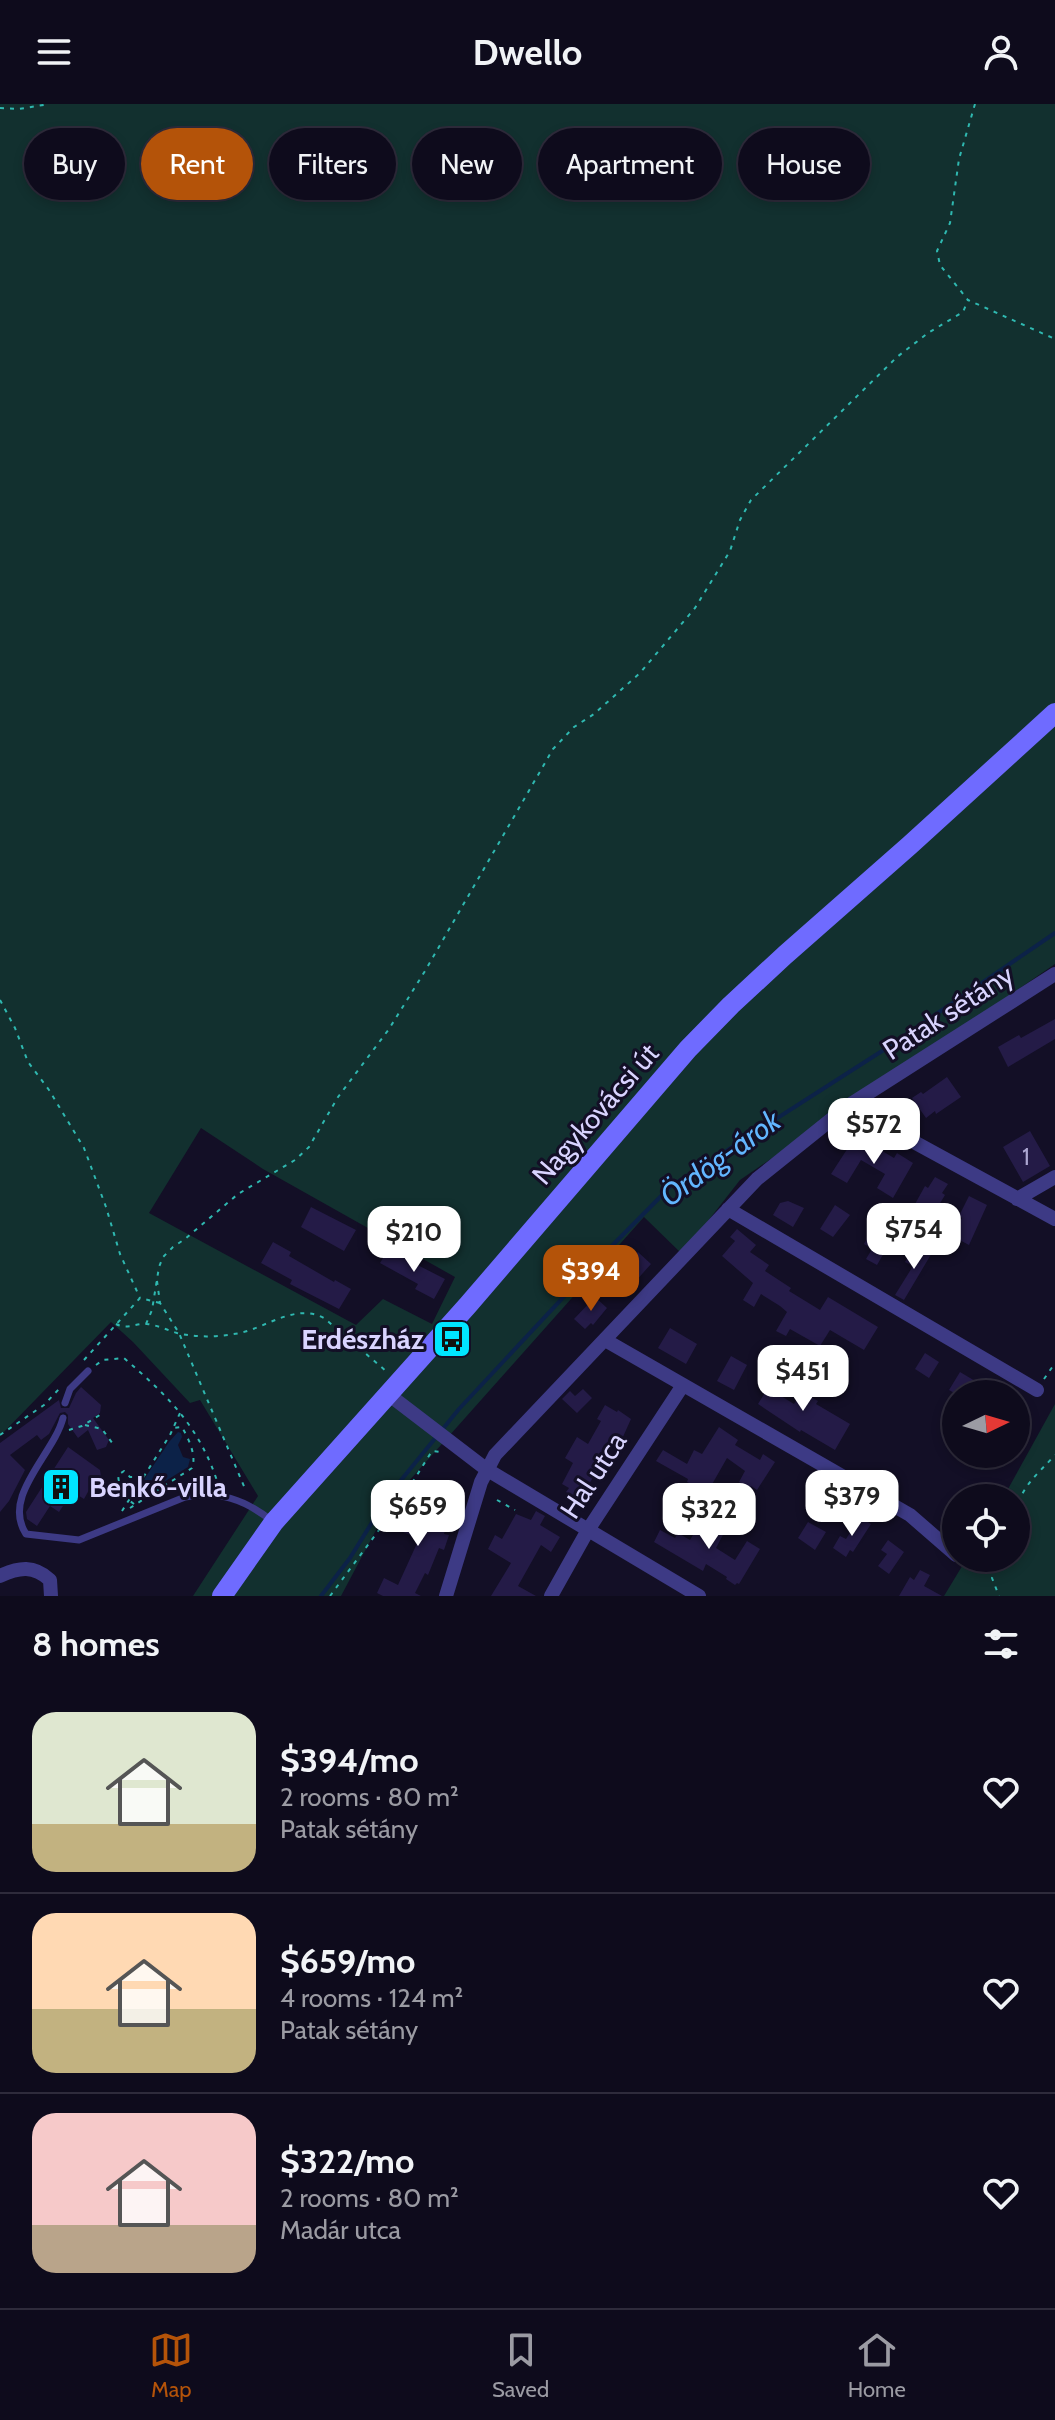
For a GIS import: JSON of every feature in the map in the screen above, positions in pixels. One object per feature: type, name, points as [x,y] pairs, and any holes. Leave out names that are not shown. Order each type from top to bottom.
[{"type":"street","name":"Nagykovácsi út","points":[[222,1596],[274,1522],[678,1061],[731,1005],[1055,713]]},
{"type":"street","name":"Patak sétány","points":[[446,1596],[486,1469],[497,1453],[757,1179],[848,1106],[1055,974]]},
{"type":"street","points":[[848,1106],[1055,1219]]},
{"type":"street","points":[[1017,1199],[1055,1177]]},
{"type":"street","points":[[728,1209],[1037,1390]]},
{"type":"street","points":[[605,1340],[910,1515],[942,1543]]},
{"type":"street","name":"Hal utca","points":[[551,1596],[588,1530],[683,1385]]},
{"type":"street","points":[[393,1388],[427,1424],[486,1469],[699,1596]]},
{"type":"street","points":[[0,1576],[32,1568],[50,1580],[51,1596]]},
{"type":"lane","points":[[65,1403],[70,1389],[88,1371]]},
{"type":"lane","points":[[63,1418],[22,1498],[19,1521],[26,1534],[79,1540],[185,1497],[203,1494],[252,1505],[274,1522]]},
{"type":"path","points":[[0,108],[19,109],[49,104]]},
{"type":"path","points":[[975,104],[959,159],[950,223],[937,251],[945,273],[968,300],[1055,339]]},
{"type":"path","points":[[146,1324],[163,1257],[238,1194],[295,1160],[309,1147],[338,1097],[389,1029],[425,971],[553,749],[574,727],[594,714],[640,673],[695,608],[730,551],[740,520],[751,500],[897,357],[963,312],[968,300]]},
{"type":"path","points":[[0,1000],[28,1062],[84,1148],[120,1254],[140,1298]]},
{"type":"path","points":[[156,1276],[160,1303],[179,1333],[252,1505]]},
{"type":"path","points":[[140,1298],[154,1299],[160,1303]]},
{"type":"path","points":[[140,1298],[116,1324],[122,1328],[146,1324],[179,1333],[223,1336],[253,1330],[293,1315],[312,1313],[324,1318],[361,1347],[393,1388]]},
{"type":"path","points":[[88,1371],[103,1360],[124,1358],[165,1393],[194,1431],[211,1463],[222,1496]]},
{"type":"path","points":[[1037,1390],[1055,1363]]},
{"type":"path","points":[[173,1428],[182,1427],[186,1434],[194,1456],[192,1468],[123,1514],[129,1497],[180,1412]]},
{"type":"path","points":[[60,1428],[71,1431],[103,1413]]},
{"type":"path","points":[[84,1424],[102,1429],[113,1444]]},
{"type":"path","points":[[330,1596],[402,1499],[432,1451],[444,1452],[450,1441]]},
{"type":"path","points":[[1028,1484],[1055,1455]]},
{"type":"path","points":[[126,1486],[119,1483],[118,1473],[124,1471],[132,1477],[143,1477]]},
{"type":"path","points":[[132,1477],[126,1486],[135,1504]]},
{"type":"path","points":[[497,1500],[515,1510]]},
{"type":"path","points":[[994,1572],[992,1578],[999,1596]]},
{"type":"green space","points":[[0,104],[1055,104],[1055,964],[740,1180],[682,1254],[644,1217],[392,1500],[341,1596],[193,1596],[258,1496],[200,1400],[190,1403],[111,1322],[0,1436]],"holes":[[[201,1128],[263,1169],[455,1277],[432,1324],[383,1299],[356,1325],[149,1213]]]},
{"type":"green space","points":[[1055,1404],[1055,1596],[944,1596],[959,1572],[1030,1572],[1030,1484],[1011,1484],[1020,1468],[1030,1468],[1030,1449]]},
{"type":"water","points":[[178,1432],[182,1437],[178,1445],[183,1457],[190,1459],[188,1467],[135,1500],[133,1496]]},
{"type":"building","points":[[1055,1019],[1055,1039],[1008,1067],[998,1047]]},
{"type":"building","points":[[947,1077],[961,1097],[926,1118],[912,1098]]},
{"type":"building","points":[[1030,1131],[1050,1166],[1023,1182],[1003,1147]]},
{"type":"building","points":[[855,1137],[877,1151],[879,1149],[894,1158],[897,1153],[913,1163],[893,1198],[877,1188],[885,1174],[861,1160],[847,1183],[831,1174]]},
{"type":"building","points":[[935,1177],[948,1184],[933,1215],[915,1204],[925,1186],[928,1188]]},
{"type":"building","points":[[969,1196],[987,1205],[969,1245],[952,1236]]},
{"type":"building","points":[[788,1201],[804,1208],[793,1227],[773,1215],[780,1203]]},
{"type":"building","points":[[835,1205],[850,1215],[833,1237],[820,1229]]},
{"type":"building","points":[[311,1207],[356,1230],[344,1251],[301,1227]]},
{"type":"building","points":[[737,1229],[756,1245],[750,1252],[769,1265],[765,1271],[791,1288],[789,1291],[820,1310],[828,1297],[878,1327],[864,1350],[830,1330],[820,1346],[790,1329],[786,1336],[776,1331],[787,1312],[780,1306],[761,1294],[754,1307],[743,1300],[753,1283],[722,1256],[735,1241],[730,1237]]},
{"type":"building","points":[[869,1235],[888,1246],[877,1265],[866,1259],[872,1249],[864,1244]]},
{"type":"building","points":[[273,1242],[291,1252],[289,1256],[351,1289],[339,1309],[290,1284],[292,1280],[261,1263]]},
{"type":"building","points":[[925,1247],[933,1251],[904,1300],[895,1295],[913,1266],[905,1262],[912,1250],[920,1255]]},
{"type":"building","points":[[388,1250],[445,1279],[434,1299],[415,1289],[418,1284],[380,1263]]},
{"type":"building","points":[[638,1252],[651,1264],[626,1292],[612,1279]]},
{"type":"building","points":[[595,1297],[607,1308],[593,1325],[591,1323],[585,1329],[574,1319]]},
{"type":"building","points":[[670,1328],[697,1344],[686,1364],[658,1348]]},
{"type":"building","points":[[925,1353],[939,1362],[929,1378],[915,1369]]},
{"type":"building","points":[[731,1356],[747,1365],[734,1390],[717,1381]]},
{"type":"building","points":[[773,1367],[787,1376],[776,1393],[794,1404],[802,1392],[850,1424],[835,1450],[800,1432],[758,1404],[766,1391],[762,1389],[763,1383]]},
{"type":"building","points":[[960,1372],[973,1380],[955,1380]]},
{"type":"building","points":[[81,1387],[101,1405],[100,1413],[93,1418],[109,1440],[106,1447],[97,1450],[88,1430],[78,1438],[68,1424],[68,1415],[60,1413],[49,1434],[41,1440],[37,1435],[10,1455],[25,1470],[0,1512],[0,1443],[59,1400],[61,1408],[69,1408]]},
{"type":"building","points":[[583,1389],[592,1398],[577,1413],[562,1399],[570,1391],[575,1396]]},
{"type":"building","points":[[605,1405],[631,1419],[622,1439],[618,1437],[589,1484],[588,1489],[594,1492],[587,1504],[566,1492],[569,1488],[562,1484],[573,1463],[565,1458],[577,1437],[588,1444],[601,1421],[597,1419]]},
{"type":"building","points":[[719,1427],[738,1440],[735,1445],[760,1460],[763,1454],[775,1462],[757,1490],[739,1482],[745,1471],[727,1458],[694,1516],[678,1506],[691,1484],[687,1482],[688,1479],[656,1461],[663,1450],[687,1464],[694,1450],[702,1454]]},
{"type":"building","name":"Benkő-villa","points":[[68,1447],[100,1470],[102,1483],[89,1490],[84,1499],[76,1494],[72,1500],[69,1497],[59,1512],[50,1506],[37,1526],[27,1519],[26,1512]]},
{"type":"building","points":[[405,1499],[421,1509],[449,1517],[444,1534],[449,1535],[444,1550],[439,1548],[428,1575],[425,1573],[415,1593],[421,1596],[383,1596],[377,1593],[384,1578],[398,1585],[419,1539],[394,1528],[403,1510],[399,1508]]},
{"type":"building","points":[[536,1511],[545,1516],[540,1525],[560,1537],[551,1552],[541,1545],[518,1586],[536,1596],[491,1596],[511,1563],[488,1549],[495,1535],[502,1539],[516,1514],[531,1520]]},
{"type":"building","points":[[860,1517],[871,1524],[853,1552],[850,1550],[846,1557],[833,1548],[840,1536],[846,1539]]},
{"type":"building","points":[[703,1518],[725,1531],[716,1548],[735,1560],[747,1541],[760,1549],[739,1584],[735,1585],[706,1564],[703,1571],[654,1542],[660,1530],[675,1538],[678,1533],[690,1540]]},
{"type":"building","points":[[808,1522],[826,1532],[815,1550],[798,1538]]},
{"type":"building","points":[[888,1540],[904,1552],[889,1574],[878,1566],[887,1554],[881,1550]]},
{"type":"building","points":[[920,1570],[930,1575],[924,1586],[942,1596],[899,1596],[910,1577],[914,1580]]},
{"type":"waterway","name":"Ördög-árok","points":[[321,1596],[350,1558],[389,1495],[459,1409],[670,1187],[882,1051],[1055,933]]},
{"type":"place","name":"Erdészház","points":[[452,1339]]},
{"type":"place","name":"Benkő-villa","points":[[61,1487]]}]
